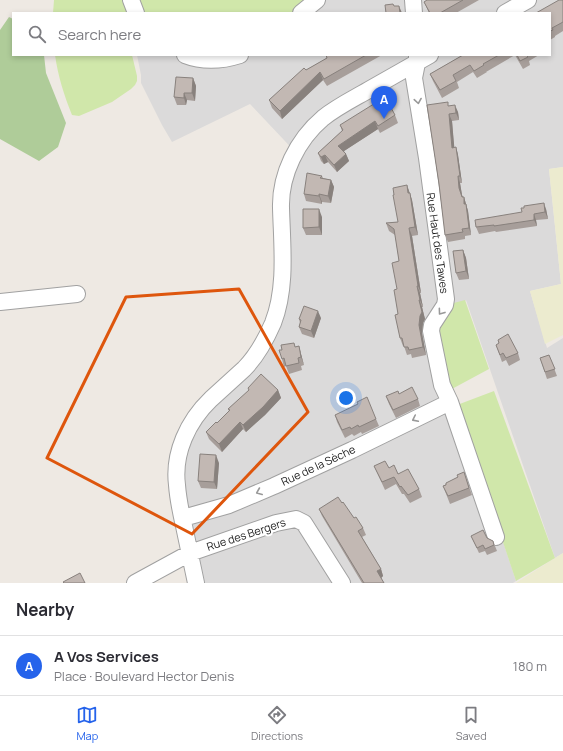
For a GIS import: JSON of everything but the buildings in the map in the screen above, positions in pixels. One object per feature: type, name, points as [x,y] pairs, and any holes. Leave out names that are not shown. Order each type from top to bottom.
[{"type":"street","points":[[131,0],[136,12]]},
{"type":"street","points":[[302,12],[317,0]]},
{"type":"street","points":[[413,0],[414,12]]},
{"type":"street","points":[[507,12],[528,0]]},
{"type":"street","points":[[189,56],[203,60],[214,60],[236,56]]},
{"type":"street","points":[[196,583],[176,484],[178,459],[186,433],[193,420],[201,409],[245,368],[254,357],[267,336],[273,322],[280,297],[282,271],[282,189],[286,174],[294,155],[306,135],[327,115],[421,58]]},
{"type":"street","name":"Rue Haut des Tawes","points":[[421,58],[414,78],[428,165],[446,299],[446,305],[432,325],[431,331],[442,385],[450,402],[496,537]]},
{"type":"street","points":[[0,302],[77,294]]},
{"type":"street","name":"Rue de la Sèche","points":[[182,518],[229,505],[274,486],[450,402]]},
{"type":"street","name":"Rue des Bergers","points":[[190,553],[276,523],[296,519],[304,523],[342,583]]},
{"type":"street","points":[[135,583],[190,553]]},
{"type":"highlighted area","points":[[239,289],[308,412],[192,534],[47,458],[126,297]]},
{"type":"shaded area","points":[[322,0],[563,0],[563,167],[549,169],[561,284],[530,291],[547,348],[563,338],[563,553],[555,558],[466,300],[435,335],[516,581],[513,583],[204,583],[186,492],[185,472],[187,458],[191,443],[206,416],[244,380],[274,339],[289,197],[292,178],[301,158],[250,104],[172,142],[141,83],[137,56],[242,58],[246,56],[551,56],[551,12],[307,12]]},
{"type":"green space","points":[[54,0],[128,0],[129,5],[126,12],[53,12]]},
{"type":"green space","points":[[133,0],[313,0],[298,12],[139,12]]},
{"type":"green space","points":[[9,17],[12,18],[12,56],[44,56],[46,73],[66,123],[58,147],[39,161],[0,139],[0,30]]},
{"type":"green space","points":[[55,56],[132,56],[137,81],[131,89],[112,102],[79,116],[72,115],[66,100]]},
{"type":"green space","points":[[563,167],[563,335],[545,344],[530,291],[561,284],[549,169]]},
{"type":"green space","points":[[465,300],[489,369],[450,390],[435,335],[450,304]]},
{"type":"green space","points":[[494,391],[555,558],[516,581],[457,405]]},
{"type":"green space","points":[[563,553],[563,583],[516,583],[555,558]]},
{"type":"place","name":"A Vos Services","points":[[384,119]]}]
